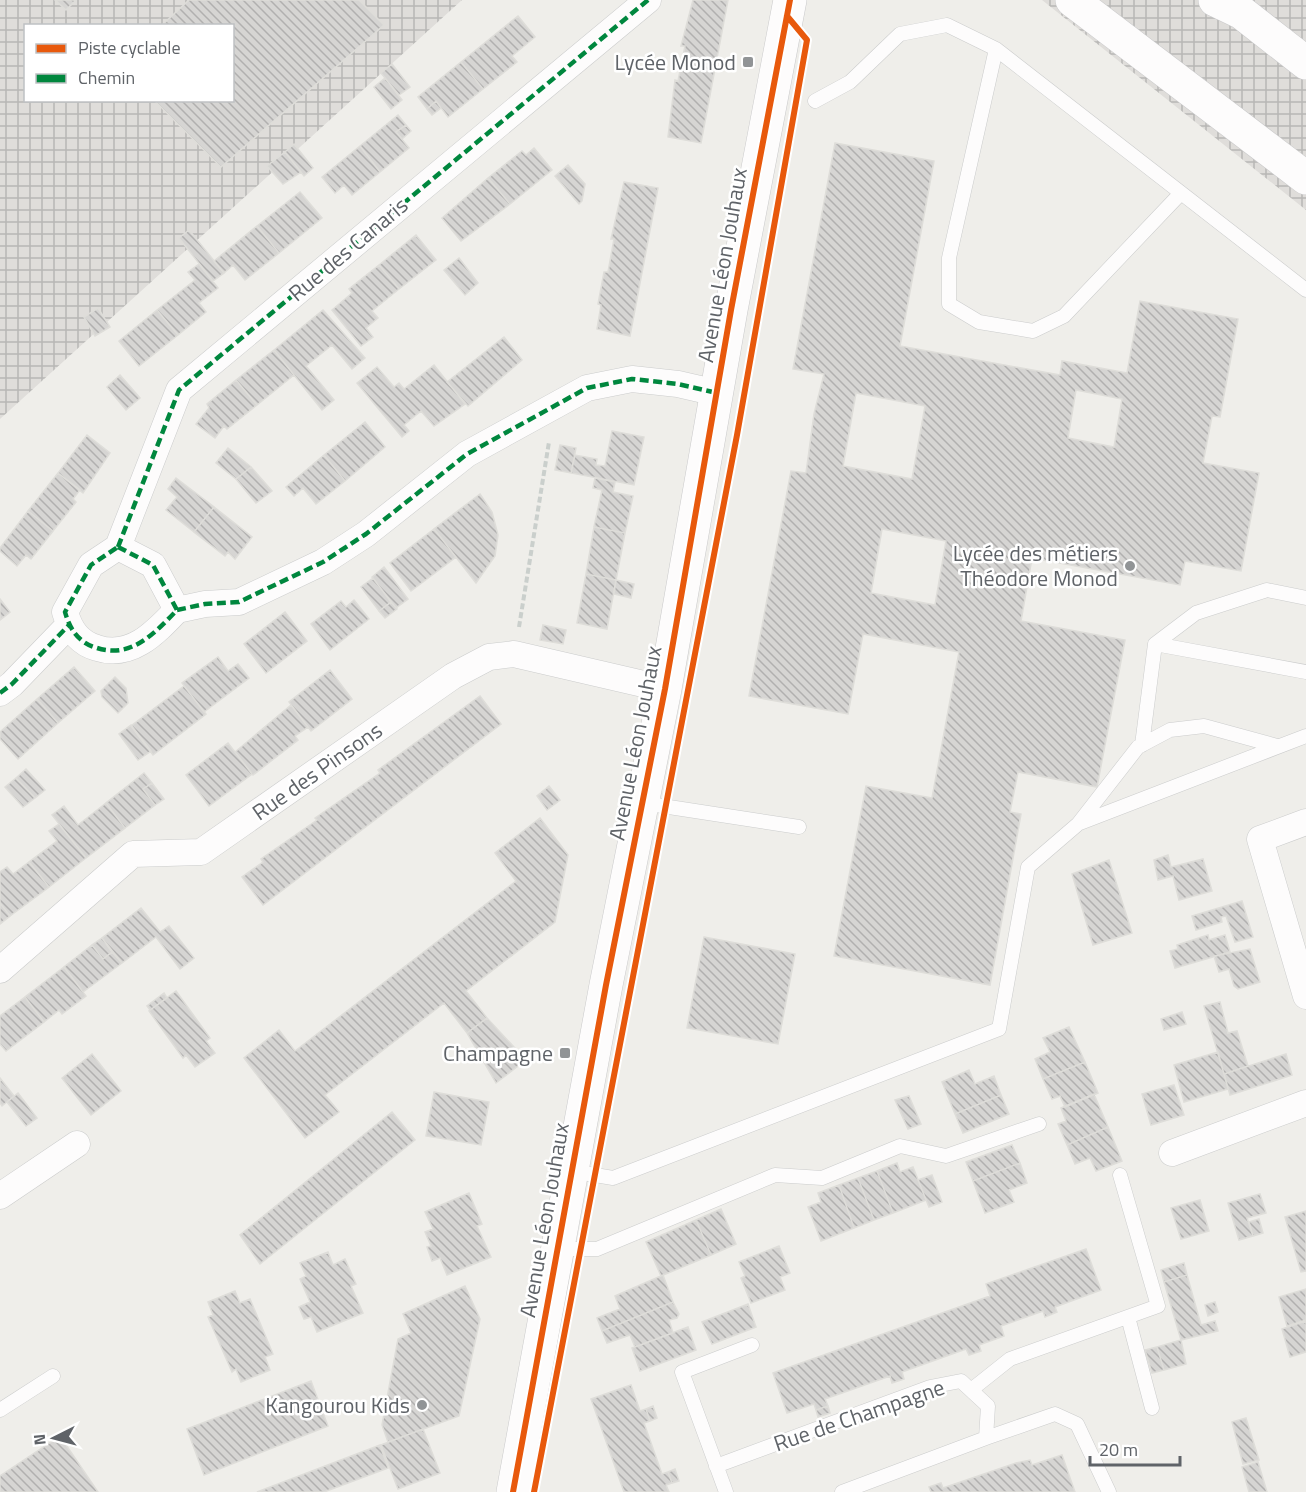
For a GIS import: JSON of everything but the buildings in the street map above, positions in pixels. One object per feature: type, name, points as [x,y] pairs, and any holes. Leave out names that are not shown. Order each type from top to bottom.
[{"type":"street","name":"Rue des Canaris","points":[[118,547],[179,390],[648,0]]},
{"type":"street","name":"Avenue Léon Jouhaux","points":[[513,1492],[571,1171],[665,689],[790,0]]},
{"type":"street","points":[[1072,0],[1306,178]]},
{"type":"street","points":[[1236,4],[1306,63]]},
{"type":"street","points":[[177,610],[153,565],[118,547],[91,565],[65,612],[69,625],[83,644],[114,653],[134,646],[159,630],[177,610],[205,604],[240,602],[323,562],[366,534],[467,454],[587,388],[632,380],[678,384],[717,393]]},
{"type":"street","points":[[0,693],[12,684],[69,625]]},
{"type":"street","name":"Rue des Pinsons","points":[[0,970],[133,854],[201,852],[453,676],[489,657],[514,654],[665,689]]},
{"type":"street","points":[[1306,822],[1260,838],[1306,996]]},
{"type":"street","points":[[1172,1153],[1306,1103]]},
{"type":"street","points":[[0,1196],[77,1144]]},
{"type":"lane","points":[[815,101],[850,82],[900,34],[947,25],[996,49],[1306,290]]},
{"type":"lane","points":[[996,49],[949,258],[949,304],[979,322],[1033,331],[1064,316],[1181,193]]},
{"type":"lane","points":[[1142,745],[1155,644],[1196,613],[1267,590],[1306,598]]},
{"type":"lane","points":[[1155,644],[1306,672]]},
{"type":"lane","points":[[571,1171],[613,1178],[999,1029],[1028,867],[1078,824],[1142,745],[1170,729],[1204,726],[1277,746]]},
{"type":"lane","points":[[1078,824],[1306,736]]},
{"type":"lane","points":[[643,803],[799,827]]},
{"type":"lane","points":[[558,1249],[597,1249],[775,1175],[822,1178],[900,1146],[946,1156],[1039,1124]]},
{"type":"lane","points":[[971,1390],[1010,1359],[1158,1306],[1120,1175]]},
{"type":"lane","points":[[1128,1317],[1152,1408]]},
{"type":"lane","points":[[726,1492],[682,1372],[752,1345]]},
{"type":"lane","points":[[0,1410],[53,1376]]},
{"type":"lane","name":"Rue de Champagne","points":[[716,1466],[930,1387],[961,1381],[988,1406],[986,1438]]},
{"type":"lane","points":[[842,1492],[1055,1413],[1077,1424],[1108,1492]]},
{"type":"path","points":[[514,654],[555,406]]},
{"type":"shaded area","points":[[0,0],[462,0],[0,419]]},
{"type":"shaded area","points":[[1042,0],[1306,0],[1306,210]]},
{"type":"marked path","points":[[118,547],[179,390],[648,0]]},
{"type":"marked path","points":[[177,610],[205,604],[239,602],[323,562],[366,534],[467,454],[587,388],[632,379],[678,384],[717,393]]},
{"type":"marked path","points":[[118,547],[153,565],[177,610],[142,642],[121,650],[109,650],[91,646],[80,639],[70,625],[65,612],[91,565],[118,547]]},
{"type":"marked path","points":[[0,693],[12,684],[69,625]]},
{"type":"cycle path","points":[[513,1492],[606,985],[665,689],[731,310],[790,0]]},
{"type":"cycle path","points":[[534,1492],[737,435],[807,40],[787,16]]},
{"type":"place","name":"Lycée Monod","points":[[748,62]]},
{"type":"place","name":"Lycée des métiers Théodore Monod","points":[[1130,566]]},
{"type":"place","name":"Champagne","points":[[565,1053]]},
{"type":"place","name":"Kangourou Kids","points":[[422,1405]]}]
